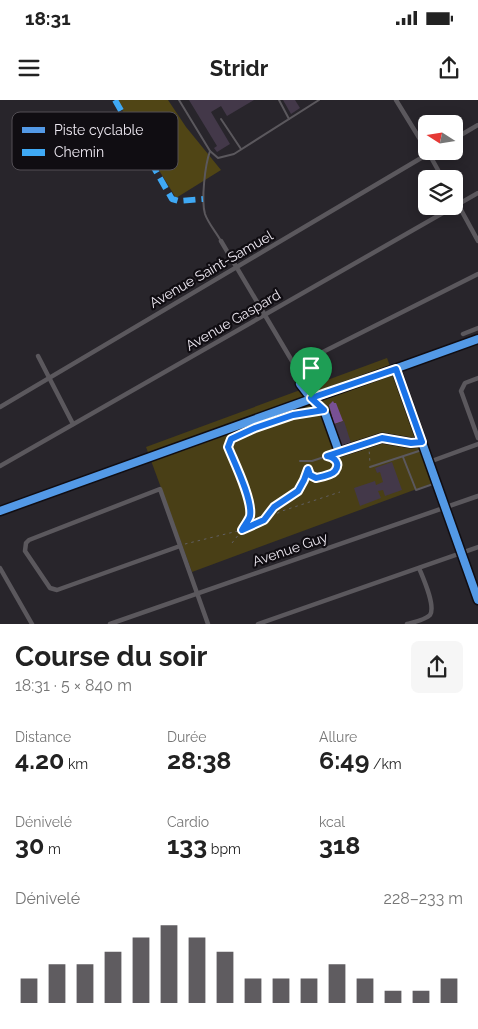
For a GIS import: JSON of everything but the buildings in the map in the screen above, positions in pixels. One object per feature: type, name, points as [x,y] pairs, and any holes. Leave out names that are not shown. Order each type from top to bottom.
[{"type":"street","points":[[396,100],[418,134]]},
{"type":"street","points":[[463,134],[478,125]]},
{"type":"street","name":"Avenue Saint-Samuel","points":[[0,407],[238,267],[418,158]]},
{"type":"street","name":"Avenue Gaspard","points":[[463,201],[478,193]]},
{"type":"street","points":[[463,213],[478,241]]},
{"type":"street","name":"Avenue Gaspard","points":[[0,466],[439,215]]},
{"type":"street","points":[[221,241],[266,314],[295,366],[300,384]]},
{"type":"street","points":[[295,366],[478,274]]},
{"type":"street","points":[[463,334],[478,328]]},
{"type":"street","points":[[38,356],[73,424]]},
{"type":"street","points":[[399,376],[478,599]]},
{"type":"street","points":[[478,378],[465,384],[461,391],[478,438]]},
{"type":"street","points":[[429,462],[478,444]]},
{"type":"street","points":[[180,546],[57,590],[50,588],[24,551],[29,540],[160,489],[208,624]]},
{"type":"street","name":"Avenue Guy","points":[[110,624],[478,496]]},
{"type":"street","points":[[258,624],[478,547]]},
{"type":"street","points":[[0,568],[32,624]]},
{"type":"street","points":[[407,624],[431,613],[432,603],[419,568]]},
{"type":"lane","points":[[179,100],[210,151],[218,158],[234,154],[319,100]]},
{"type":"lane","points":[[279,100],[289,119]]},
{"type":"lane","points":[[221,119],[241,149]]},
{"type":"lane","points":[[210,151],[206,169],[204,206],[208,221],[221,241]]},
{"type":"lane","points":[[321,408],[339,452]]},
{"type":"lane","points":[[300,461],[312,461],[382,438],[411,443],[422,442]]},
{"type":"lane","points":[[370,467],[424,449]]},
{"type":"lane","points":[[403,457],[416,490],[436,483]]},
{"type":"path","points":[[232,543],[250,516],[250,506],[236,462],[228,447],[231,439],[255,428],[321,408]]},
{"type":"path","points":[[366,443],[369,448],[370,467]]},
{"type":"path","points":[[308,469],[310,475],[316,478],[333,473],[337,468],[336,462],[333,458],[327,456]]},
{"type":"path","points":[[264,520],[274,507],[298,491],[312,461]]},
{"type":"path","points":[[180,546],[242,530],[282,511],[340,492]]},
{"type":"shaded area","points":[[116,100],[168,100],[176,112],[123,112]]},
{"type":"shaded area","points":[[178,115],[221,170],[176,198],[159,170],[178,170]]},
{"type":"shaded area","points":[[387,358],[433,483],[192,572],[146,447]]},
{"type":"shaded area","points":[[333,401],[336,403],[343,421],[334,424],[329,405]]},
{"type":"marked path","points":[[115,100],[122,112]]},
{"type":"marked path","points":[[155,170],[172,199],[179,201],[203,199]]},
{"type":"cycle path","points":[[0,511],[478,339]]},
{"type":"cycle path","points":[[396,369],[478,600]]},
{"type":"cycle path","points":[[300,384],[317,406],[324,410],[339,452],[382,438],[411,443],[422,442]]},
{"type":"route","points":[[396,369],[422,442],[411,443],[382,438],[327,456],[335,459],[337,468],[333,473],[316,478],[310,475],[308,469],[298,491],[274,507],[264,520],[242,530],[250,516],[250,506],[236,462],[232,458],[228,444],[234,437],[255,428],[293,415],[324,410],[311,398],[396,369]]}]
